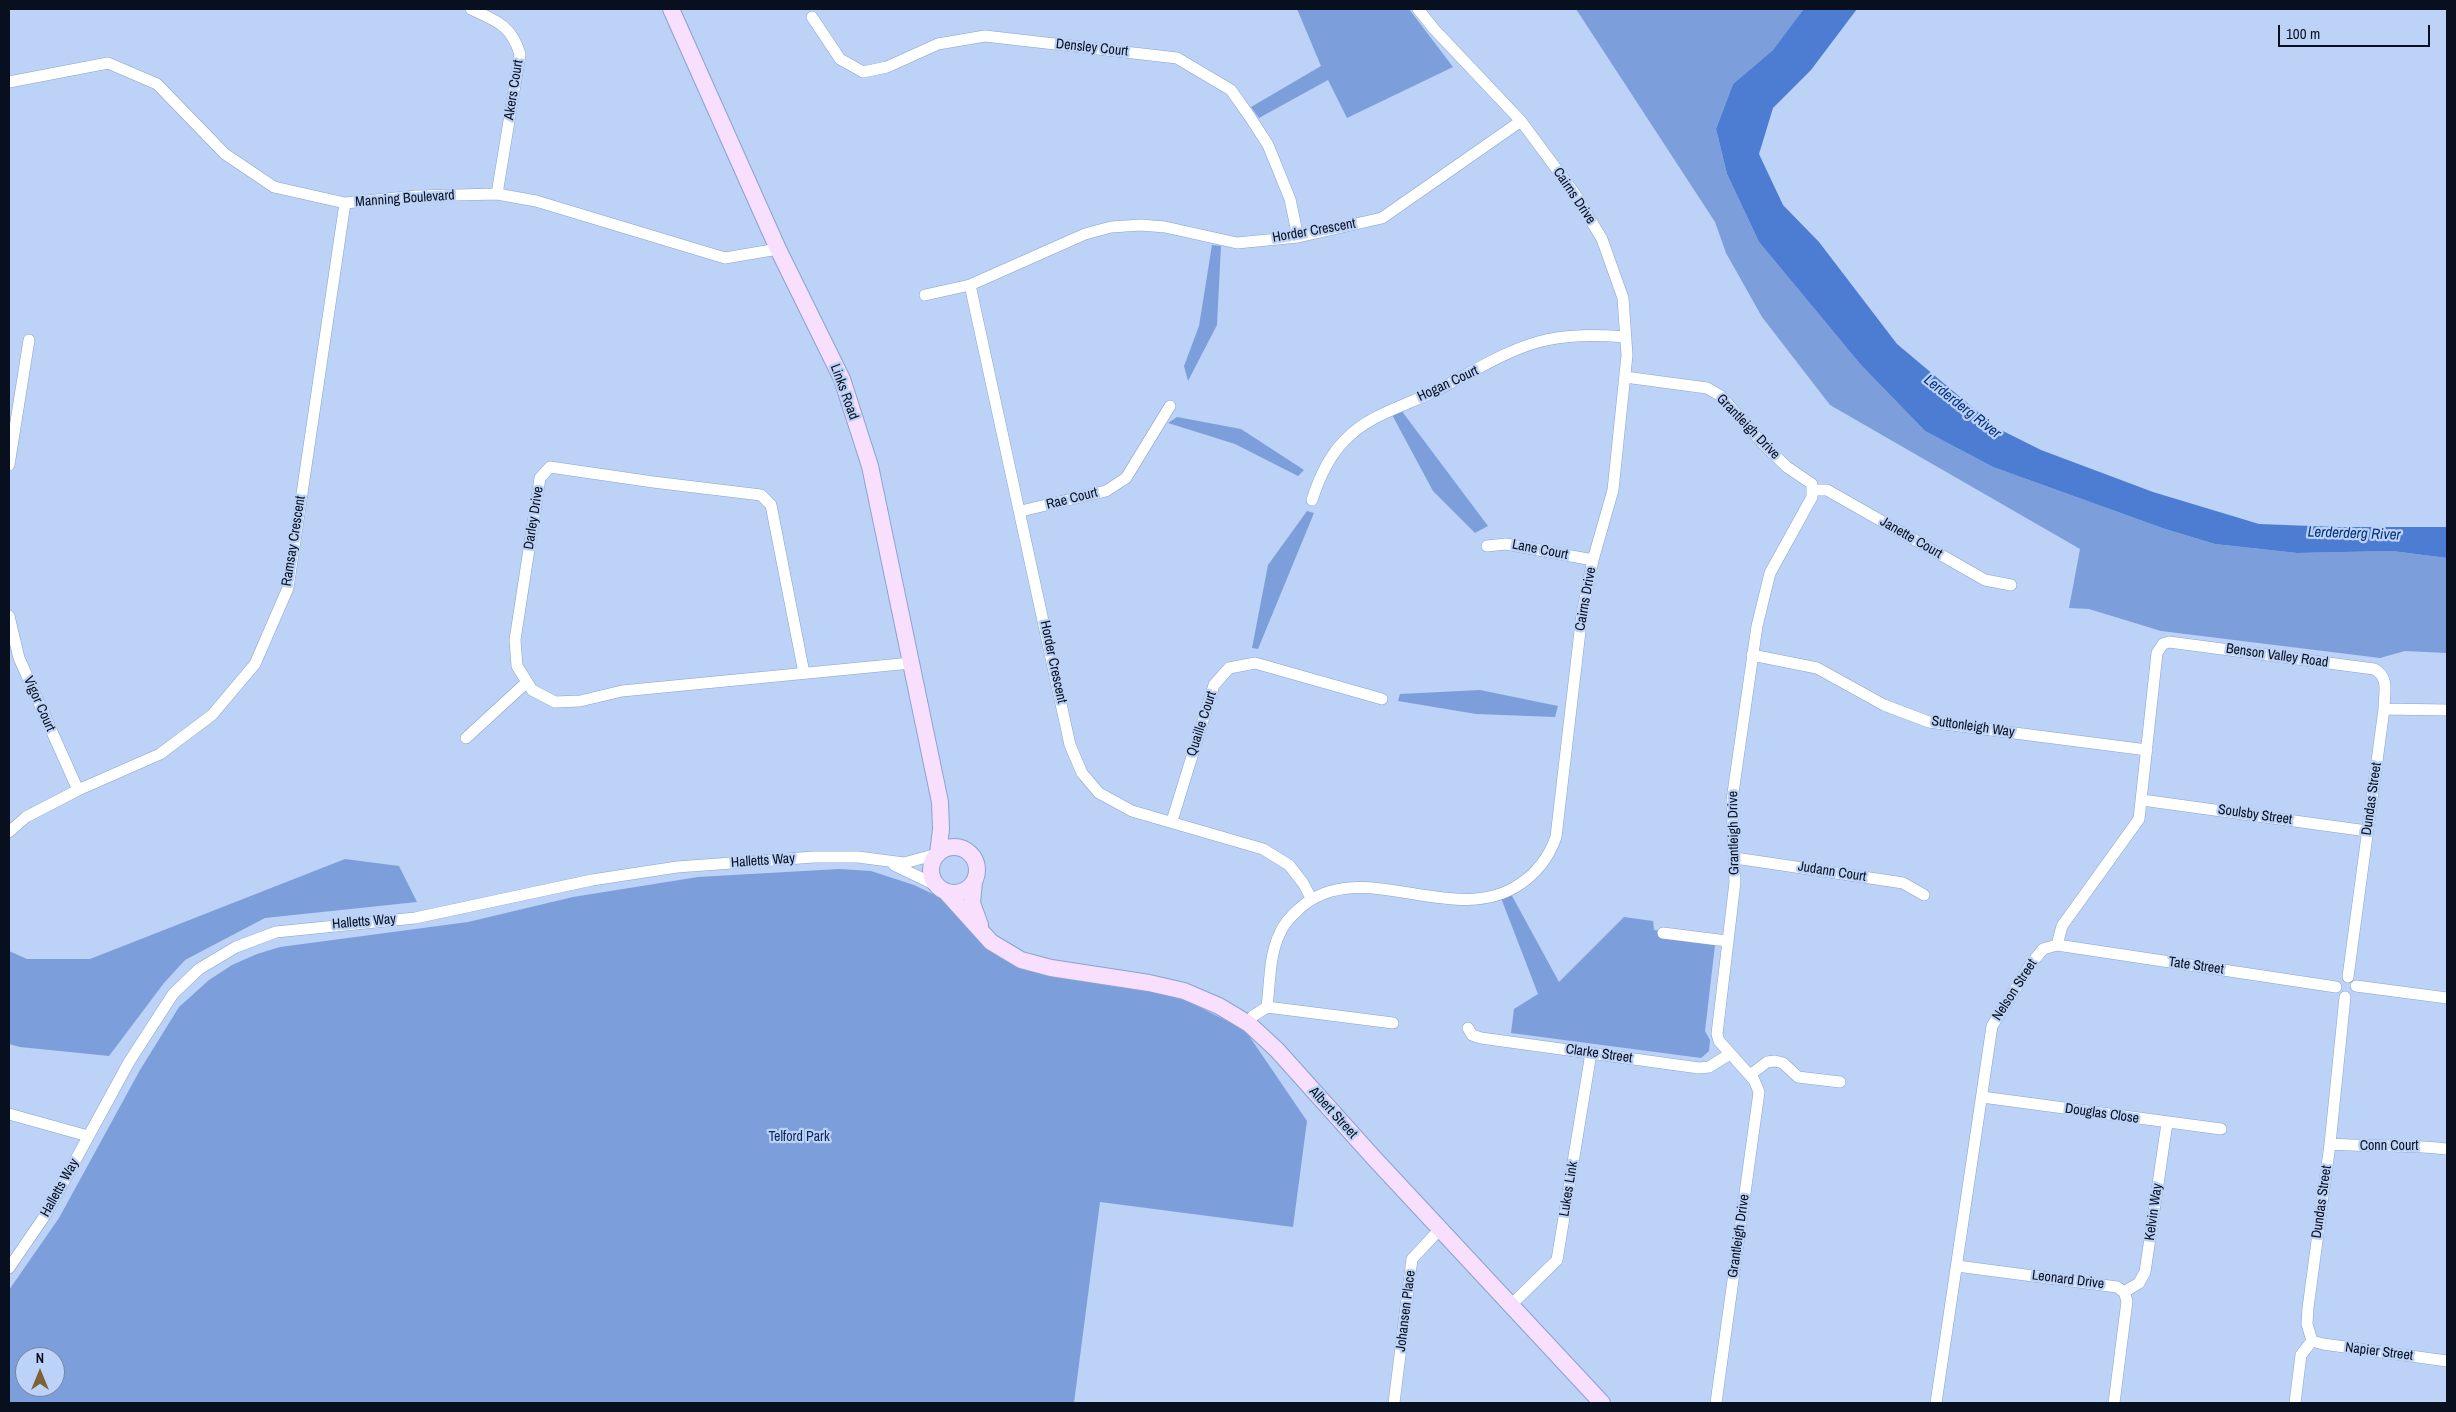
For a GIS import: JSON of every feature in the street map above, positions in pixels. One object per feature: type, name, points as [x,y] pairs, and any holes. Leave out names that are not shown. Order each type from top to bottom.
[{"type":"street","name":"Akers Court","points":[[471,9],[500,23],[515,39],[520,54],[497,194]]},
{"type":"street","name":"Links Road","points":[[671,9],[778,249],[842,378],[870,466],[940,802],[952,834],[964,849]]},
{"type":"street","name":"Cairns Drive","points":[[1267,1007],[1274,952],[1280,933],[1290,918],[1311,898],[1334,890],[1357,888],[1470,901],[1489,899],[1510,892],[1528,879],[1550,853],[1556,837],[1582,614],[1593,560],[1614,490],[1627,355],[1623,298],[1602,239],[1575,194],[1521,120],[1434,29],[1418,9]]},
{"type":"street","name":"Densley Court","points":[[812,17],[840,59],[862,72],[887,67],[938,44],[985,36],[1177,58],[1230,90],[1250,117],[1268,145],[1290,199],[1298,238]]},
{"type":"street","name":"Manning Boulevard","points":[[9,82],[108,64],[157,84],[226,154],[274,187],[345,203],[416,196],[497,194],[536,201],[725,258],[778,249]]},
{"type":"street","name":"Horder Crescent","points":[[925,296],[970,285],[1085,234],[1111,227],[1141,225],[1164,227],[1237,243],[1298,238],[1382,218],[1521,120]]},
{"type":"street","name":"Ramsay Crescent","points":[[9,832],[26,817],[78,790],[160,754],[212,715],[255,664],[288,588],[345,203]]},
{"type":"street","name":"Horder Crescent","points":[[970,285],[1021,511],[1070,745],[1082,773],[1100,793],[1132,811],[1172,821],[1263,849],[1289,865],[1303,883],[1311,898]]},
{"type":"street","name":"Hogan Court","points":[[1312,500],[1318,481],[1332,454],[1344,441],[1372,418],[1433,392],[1521,348],[1537,342],[1581,336],[1625,337]]},
{"type":"street","points":[[9,465],[29,340]]},
{"type":"street","name":"Grantleigh Drive","points":[[1625,377],[1707,388],[1722,396],[1762,444],[1787,468],[1812,484],[1812,497],[1770,573],[1752,655],[1732,800],[1735,858],[1717,1034],[1719,1041],[1750,1075],[1759,1092],[1716,1403]]},
{"type":"street","name":"Rae Court","points":[[1021,511],[1106,491],[1126,478],[1170,406]]},
{"type":"street","name":"Darley Drive","points":[[804,674],[771,505],[761,495],[550,467],[540,478],[515,640],[518,666],[532,690],[555,702],[580,701],[622,691],[804,674],[911,663]]},
{"type":"street","name":"Janette Court","points":[[1812,490],[1827,490],[1985,580],[2011,584]]},
{"type":"street","name":"Lane Court","points":[[1488,546],[1506,544],[1593,560]]},
{"type":"street","name":"Vigor Court","points":[[9,616],[19,658],[78,790]]},
{"type":"street","name":"Benson Valley Road","points":[[2147,750],[2157,653],[2163,644],[2169,642],[2374,669],[2382,674],[2385,680]]},
{"type":"street","name":"Suttonleigh Way","points":[[1752,655],[1817,668],[1884,705],[1929,722],[2147,750]]},
{"type":"street","name":"Quaille Court","points":[[1172,821],[1214,685],[1228,668],[1255,663],[1382,699]]},
{"type":"street","name":"Dundas Street","points":[[2348,977],[2384,709],[2385,680]]},
{"type":"street","points":[[466,738],[527,682]]},
{"type":"street","points":[[2384,709],[2447,710]]},
{"type":"street","points":[[2057,946],[2062,926],[2138,822],[2147,750]]},
{"type":"street","name":"Soulsby Street","points":[[2142,800],[2367,831]]},
{"type":"street","name":"Links Road","points":[[937,854],[941,829],[940,802]]},
{"type":"street","points":[[948,848],[964,849],[973,856],[977,866],[974,882],[961,892],[942,888],[931,872],[937,854],[948,848]]},
{"type":"street","name":"Halletts Way","points":[[9,1268],[46,1214],[129,1062],[173,994],[199,969],[236,946],[276,932],[415,918],[592,880],[677,867],[814,857],[858,857],[888,862],[918,861],[937,854]]},
{"type":"street","name":"Judann Court","points":[[1735,858],[1903,883],[1924,895]]},
{"type":"street","name":"Halletts Way","points":[[888,862],[942,888]]},
{"type":"street","name":"Albert Street","points":[[974,882],[972,903],[978,922],[991,942]]},
{"type":"street","name":"Albert Street","points":[[942,888],[991,942],[1021,960],[1051,968],[1184,990],[1219,1006],[1249,1024],[1277,1050],[1440,1230],[1602,1403]]},
{"type":"street","points":[[1663,933],[1727,941]]},
{"type":"street","name":"Tate Street","points":[[2057,946],[2336,987]]},
{"type":"street","name":"Nelson Street","points":[[1936,1403],[1993,1023],[2031,964],[2043,949],[2057,946]]},
{"type":"street","points":[[2348,977],[2354,980],[2356,986],[2352,995],[2345,997],[2338,993],[2336,987],[2340,979],[2348,977]]},
{"type":"street","points":[[2356,986],[2447,998]]},
{"type":"street","name":"Dundas Street","points":[[2312,1341],[2307,1324],[2308,1308],[2330,1144],[2345,997]]},
{"type":"street","points":[[1249,1024],[1253,1016],[1267,1007],[1393,1023]]},
{"type":"street","name":"Clarke Street","points":[[1468,1028],[1472,1035],[1481,1038],[1704,1068],[1730,1054]]},
{"type":"street","name":"Lukes Link","points":[[1511,1305],[1557,1260],[1591,1053]]},
{"type":"street","points":[[1750,1075],[1767,1062],[1775,1061],[1783,1063],[1798,1077],[1840,1082]]},
{"type":"street","name":"Douglas Close","points":[[1982,1097],[2221,1129]]},
{"type":"street","points":[[9,1114],[88,1136]]},
{"type":"street","name":"Kelvin Way","points":[[2124,1292],[2139,1283],[2145,1272],[2167,1123]]},
{"type":"street","name":"Conn Court","points":[[2330,1144],[2371,1146],[2413,1145],[2447,1149]]},
{"type":"street","name":"Johansen Place","points":[[1394,1403],[1412,1259],[1440,1230]]},
{"type":"street","name":"Leonard Drive","points":[[1957,1266],[2117,1286],[2124,1292]]},
{"type":"street","points":[[2114,1403],[2127,1301],[2124,1292]]},
{"type":"street","points":[[2295,1403],[2301,1355],[2312,1341]]},
{"type":"street","name":"Napier Street","points":[[2312,1341],[2322,1344],[2447,1361]]},
{"type":"green space","points":[[1297,9],[1409,9],[1453,67],[1347,118],[1328,80],[1259,118],[1251,107],[1321,66]]},
{"type":"green space","points":[[1576,9],[1805,9],[1773,50],[1733,84],[1716,129],[1727,174],[1759,242],[1861,365],[1925,431],[1993,467],[2165,529],[2215,544],[2297,553],[2392,551],[2447,558],[2447,653],[2405,651],[2380,658],[2161,631],[2089,609],[2069,608],[2080,549],[1830,405],[1762,317],[1726,253],[1715,222]]},
{"type":"green space","points":[[1212,245],[1221,246],[1217,325],[1188,381],[1184,366],[1199,326]]},
{"type":"green space","points":[[1398,406],[1488,526],[1475,533],[1433,491],[1390,411]]},
{"type":"green space","points":[[1177,417],[1241,429],[1304,470],[1298,476],[1235,444],[1168,423]]},
{"type":"green space","points":[[1307,511],[1314,513],[1258,649],[1252,648],[1268,565]]},
{"type":"green space","points":[[1480,690],[1558,706],[1555,717],[1476,714],[1398,701],[1400,694]]},
{"type":"green space","points":[[345,859],[399,866],[417,902],[265,918],[185,960],[164,983],[109,1056],[20,1047],[9,1044],[9,951],[27,959],[90,959]]},
{"type":"green space","name":"Telford Park","points":[[839,869],[871,871],[914,885],[953,906],[987,949],[1169,992],[1245,1030],[1307,1121],[1293,1227],[1100,1202],[1074,1403],[9,1403],[9,1290],[59,1218],[140,1070],[179,1007],[209,980],[232,965],[257,954],[280,947],[468,922],[573,897],[698,877]]},
{"type":"green space","points":[[1511,894],[1559,982],[1624,917],[1653,921],[1654,930],[1704,936],[1715,945],[1705,1031],[1710,1040],[1709,1051],[1701,1058],[1511,1033],[1514,1009],[1538,994],[1501,898]]},
{"type":"water","name":"Lerderderg River","points":[[1804,9],[1857,9],[1811,70],[1773,108],[1759,154],[1783,205],[1819,242],[1897,344],[1997,428],[2041,450],[2153,492],[2259,524],[2338,527],[2447,527],[2447,558],[2392,551],[2297,553],[2215,544],[2165,529],[1993,467],[1925,431],[1861,365],[1759,242],[1727,174],[1716,129],[1733,84],[1773,50]]}]
